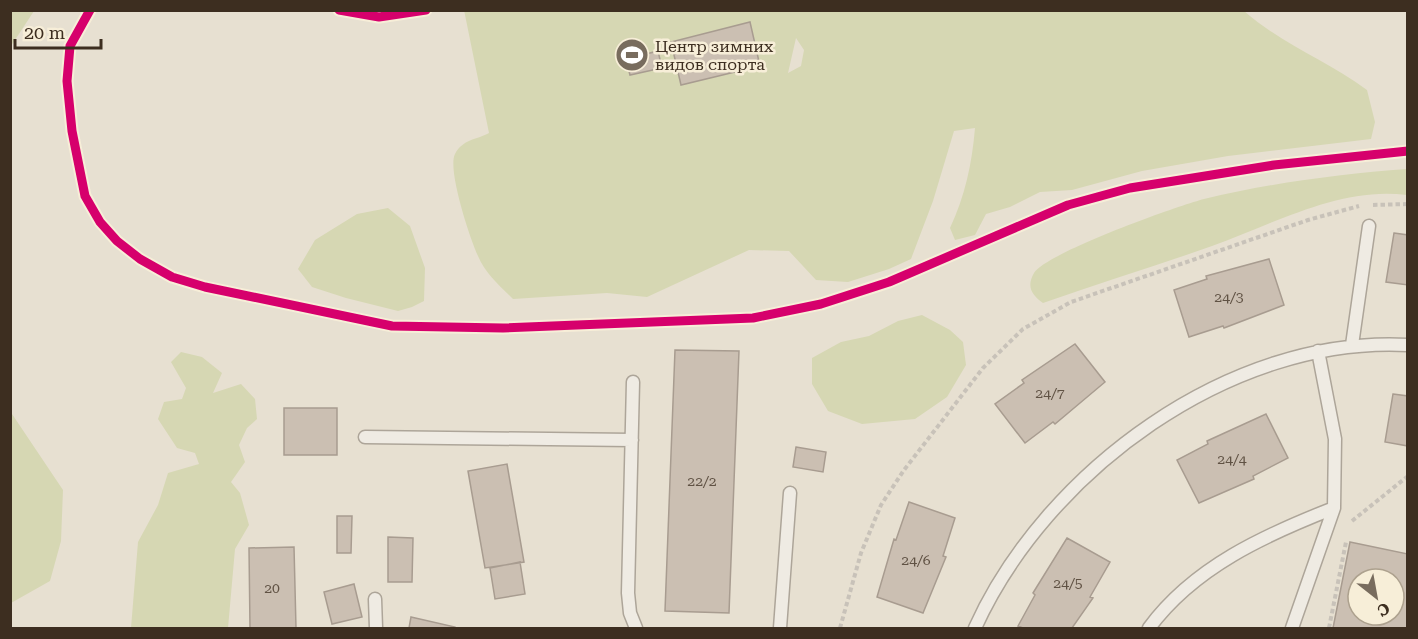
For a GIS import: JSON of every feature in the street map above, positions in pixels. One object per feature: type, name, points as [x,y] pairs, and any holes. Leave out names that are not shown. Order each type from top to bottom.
[{"type":"lane","points":[[1352,345],[1369,226]]},
{"type":"lane","points":[[975,628],[1005,573],[1041,526],[1083,479],[1149,426],[1212,389],[1256,370],[1318,351],[1352,345],[1407,345]]},
{"type":"lane","points":[[1292,628],[1334,508],[1335,439],[1318,351]]},
{"type":"lane","points":[[633,382],[628,593],[630,613],[636,628]]},
{"type":"lane","points":[[365,437],[632,440]]},
{"type":"lane","points":[[780,628],[790,492]]},
{"type":"lane","points":[[1149,628],[1160,613],[1196,579],[1240,549],[1334,508]]},
{"type":"lane","points":[[375,599],[376,628]]},
{"type":"path","points":[[840,628],[861,553],[881,505],[904,470],[983,368],[1023,328],[1071,302],[1308,220],[1351,208],[1407,204]]},
{"type":"path","points":[[1350,522],[1407,477]]},
{"type":"path","points":[[1329,628],[1348,533]]},
{"type":"green space","points":[[464,10],[1244,11],[1289,43],[1367,90],[1375,122],[1371,139],[1228,156],[1142,171],[1072,190],[1040,192],[1010,207],[986,214],[975,235],[955,240],[950,228],[967,180],[975,128],[954,131],[933,201],[911,259],[889,269],[848,282],[816,280],[789,251],[749,250],[647,297],[607,293],[513,299],[489,274],[478,256],[465,220],[454,174],[453,162],[458,149],[489,133]],"holes":[[[796,38],[804,50],[801,66],[788,73]]]},
{"type":"green space","points":[[10,11],[34,11],[11,46]]},
{"type":"green space","points":[[1407,169],[1407,195],[1357,196],[1332,201],[1212,246],[1043,303],[1030,287],[1034,273],[1044,264],[1062,254],[1113,231],[1189,203],[1229,193],[1331,176]]},
{"type":"green space","points":[[388,208],[410,226],[425,268],[424,301],[398,311],[312,287],[298,269],[315,240],[357,214]]},
{"type":"green space","points":[[922,315],[950,330],[963,342],[966,365],[947,397],[915,419],[862,424],[828,411],[812,384],[812,358],[841,342],[869,336],[898,321]]},
{"type":"green space","points":[[181,352],[202,357],[222,373],[213,393],[241,384],[255,399],[257,419],[247,428],[239,445],[245,462],[231,482],[240,493],[249,525],[235,549],[228,628],[131,628],[138,542],[158,505],[168,473],[199,464],[195,453],[177,448],[158,419],[164,402],[182,399],[186,388],[171,362]]},
{"type":"green space","points":[[10,411],[63,490],[61,541],[50,581],[11,603]]},
{"type":"building","points":[[750,22],[760,66],[681,85],[671,42]]},
{"type":"building","points":[[658,51],[662,68],[630,75],[626,59]]},
{"type":"building","points":[[1394,233],[1408,235],[1408,285],[1386,282]]},
{"type":"building","points":[[1269,259],[1284,305],[1224,328],[1223,326],[1189,337],[1174,290],[1207,279],[1206,276]]},
{"type":"building","points":[[1075,344],[1105,382],[1055,424],[1053,422],[1025,443],[995,404],[1024,383],[1022,380]]},
{"type":"building","points":[[675,350],[739,351],[729,613],[665,611]]},
{"type":"building","points":[[1393,394],[1408,396],[1408,446],[1385,442]]},
{"type":"building","points":[[284,408],[337,408],[337,455],[284,455]]},
{"type":"building","points":[[1266,414],[1288,458],[1253,476],[1254,479],[1199,503],[1177,460],[1208,444],[1207,441]]},
{"type":"building","points":[[796,447],[826,452],[823,472],[793,467]]},
{"type":"building","points":[[507,464],[524,562],[485,568],[468,471]]},
{"type":"building","points":[[909,502],[955,518],[943,556],[946,557],[923,613],[877,597],[894,539],[896,540]]},
{"type":"building","points":[[337,516],[352,516],[351,553],[337,553]]},
{"type":"building","points":[[388,537],[413,538],[412,582],[388,582]]},
{"type":"building","points":[[1067,538],[1110,562],[1090,597],[1093,598],[1072,628],[1023,628],[1018,626],[1035,595],[1033,593]]},
{"type":"building","points":[[1350,542],[1408,554],[1408,628],[1333,628]]},
{"type":"building","points":[[294,547],[296,628],[250,628],[249,548]]},
{"type":"building","points":[[520,562],[525,594],[495,599],[490,568]]},
{"type":"building","points":[[354,584],[362,617],[332,624],[324,592]]},
{"type":"building","points":[[411,617],[455,627],[455,628],[409,628]]},
{"type":"cycle path","points":[[90,10],[70,46],[67,81],[72,131],[85,196],[100,222],[117,241],[140,259],[172,277],[205,287],[392,326],[503,328],[753,318],[821,304],[889,282],[1068,205],[1130,188],[1274,165],[1408,151]]},
{"type":"cycle path","points":[[339,10],[379,17],[426,10]]},
{"type":"place","name":"Центр зимних видов спорта","points":[[632,55]]}]
